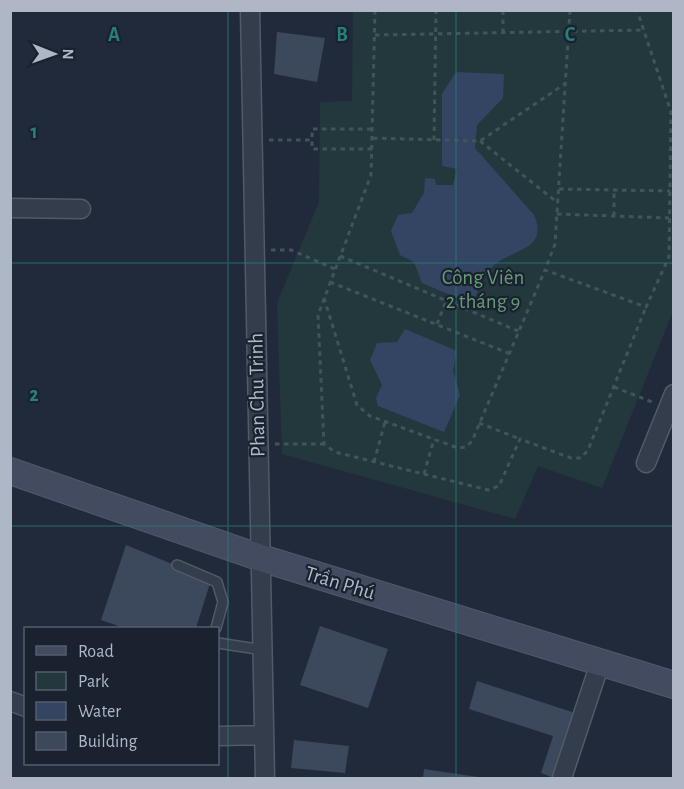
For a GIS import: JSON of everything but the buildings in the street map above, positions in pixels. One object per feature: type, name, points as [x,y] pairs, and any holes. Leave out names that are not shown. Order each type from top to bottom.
[{"type":"street","name":"Phan Chu Trinh","points":[[250,10],[265,778]]},
{"type":"street","points":[[10,208],[81,209]]},
{"type":"street","points":[[646,463],[674,394]]},
{"type":"street","name":"Trần Phú","points":[[10,471],[261,558],[674,685]]},
{"type":"street","points":[[561,778],[600,663]]},
{"type":"street","points":[[219,736],[264,735]]},
{"type":"lane","points":[[177,565],[217,582],[223,602],[216,627]]},
{"type":"lane","points":[[219,643],[263,651]]},
{"type":"path","points":[[324,444],[318,315],[371,175],[375,10]]},
{"type":"path","points":[[434,140],[435,10]]},
{"type":"path","points":[[503,10],[503,33]]},
{"type":"path","points":[[324,297],[357,405],[370,416],[385,422],[458,448],[466,447],[479,423],[555,244],[570,10]]},
{"type":"path","points":[[479,423],[571,458],[581,458],[588,450],[646,307],[669,257],[671,112],[637,10]]},
{"type":"path","points":[[375,35],[645,30]]},
{"type":"path","points":[[372,138],[480,141],[566,83]]},
{"type":"path","points":[[372,129],[312,129],[312,149],[372,149]]},
{"type":"path","points":[[252,140],[312,140]]},
{"type":"path","points":[[480,141],[558,203]]},
{"type":"path","points":[[559,189],[670,191]]},
{"type":"path","points":[[614,190],[614,216]]},
{"type":"path","points":[[557,214],[669,218]]},
{"type":"path","points":[[254,250],[291,250],[335,269]]},
{"type":"path","points":[[340,256],[518,331]]},
{"type":"path","points":[[544,270],[646,307]]},
{"type":"path","points":[[330,282],[508,353]]},
{"type":"path","points":[[436,324],[446,301]]},
{"type":"path","points":[[613,387],[649,401]]},
{"type":"path","points":[[375,462],[385,422]]},
{"type":"path","points":[[424,474],[434,439]]},
{"type":"path","points":[[258,444],[324,444],[335,452],[488,490],[499,486],[520,439]]},
{"type":"green space","name":"Công Viên 2 tháng 9","points":[[353,11],[673,11],[673,311],[602,488],[538,466],[515,519],[282,454],[277,303],[319,202],[320,102],[352,101]]},
{"type":"water","points":[[456,72],[504,74],[503,98],[477,125],[475,148],[534,215],[537,227],[537,236],[532,243],[499,262],[487,272],[479,285],[474,305],[422,283],[414,262],[400,255],[391,231],[398,215],[412,213],[424,193],[425,178],[435,179],[436,185],[453,185],[457,169],[442,166],[442,94]]},
{"type":"water","points":[[405,329],[457,351],[453,371],[460,395],[444,432],[378,406],[376,398],[382,385],[370,360],[377,343],[397,342]]}]
